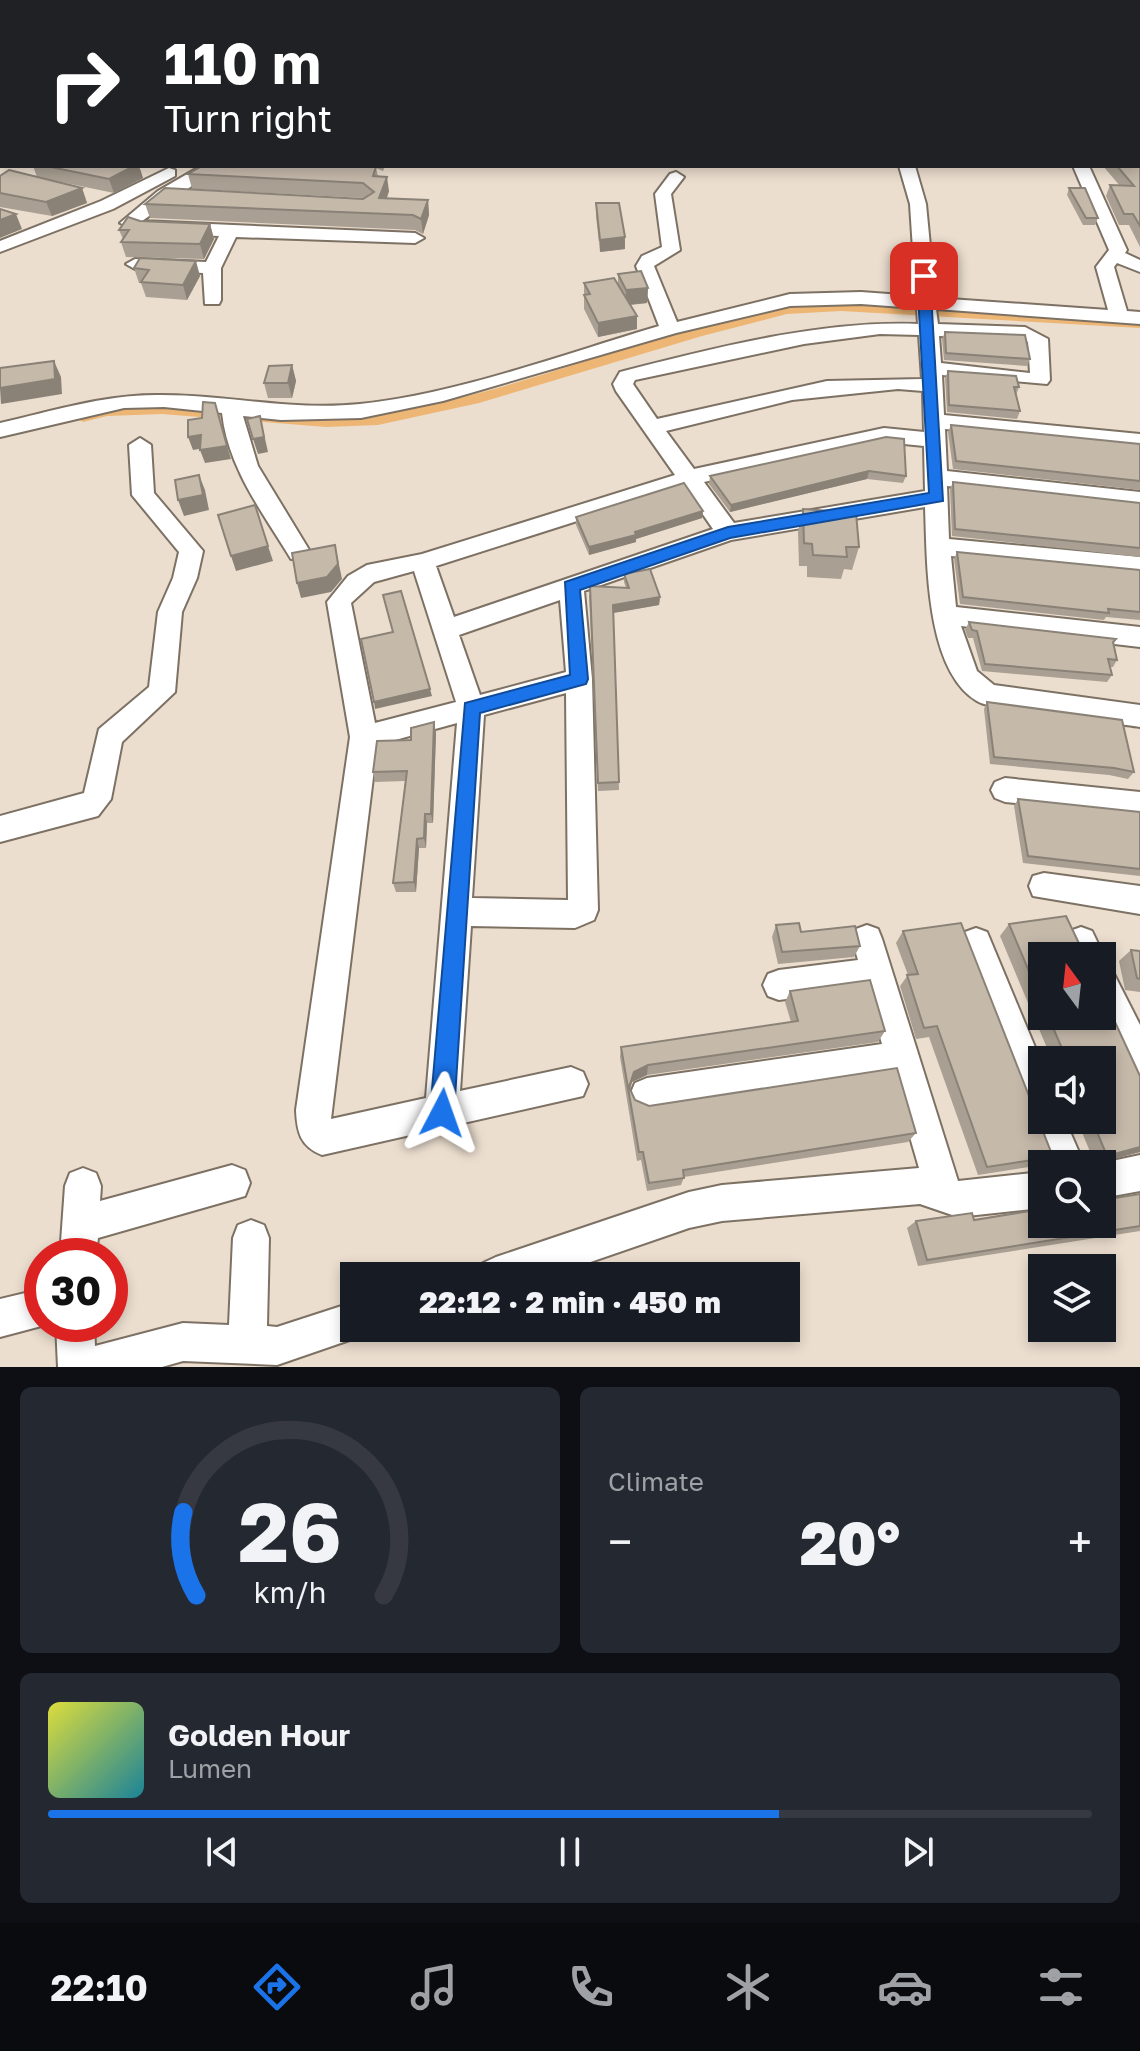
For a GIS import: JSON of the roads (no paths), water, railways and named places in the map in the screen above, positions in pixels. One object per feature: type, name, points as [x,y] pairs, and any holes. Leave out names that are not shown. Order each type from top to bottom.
[{"type":"street","points":[[214,168],[164,195],[129,223],[136,228],[229,233],[415,238]]},
{"type":"street","points":[[908,168],[918,204],[932,377],[938,546],[945,615],[952,647],[968,678],[981,691],[1005,699],[1140,716]]},
{"type":"street","points":[[728,532],[623,384],[627,376],[804,338],[880,328],[927,315],[1130,318],[1105,267],[1117,256],[1118,250],[1082,168]]},
{"type":"street","points":[[136,169],[172,171]]},
{"type":"street","points":[[0,247],[45,226],[120,202],[172,171]]},
{"type":"street","points":[[670,329],[645,266],[648,260],[671,250],[663,194],[676,177]]},
{"type":"street","points":[[80,193],[120,202]]},
{"type":"street","points":[[164,195],[195,197]]},
{"type":"street","points":[[15,218],[45,226]]},
{"type":"street","points":[[212,300],[212,268],[229,233]]},
{"type":"street","points":[[1117,256],[1140,267]]},
{"type":"street","points":[[135,264],[212,268]]},
{"type":"street","points":[[0,442],[78,423],[315,414],[363,420],[670,329],[790,300],[861,298],[927,315],[1032,335],[1038,339],[1040,380],[932,377],[872,383],[789,394],[653,427]]},
{"type":"street","points":[[0,430],[79,410],[141,420]]},
{"type":"street","points":[[232,417],[242,461],[259,483],[299,553]]},
{"type":"street","points":[[0,829],[88,807],[97,799],[109,737],[162,692],[170,612],[185,578],[191,551],[143,495],[141,420]]},
{"type":"street","points":[[571,1084],[327,1137],[317,1136],[313,1125],[364,737],[339,602],[357,580],[376,568],[423,562],[689,478],[884,435],[934,430],[1140,441]]},
{"type":"street","points":[[448,629],[728,532],[937,487],[1140,500]]},
{"type":"street","points":[[938,546],[1140,566]]},
{"type":"street","points":[[423,562],[448,629],[471,708],[442,1113]]},
{"type":"street","points":[[455,912],[575,914],[583,910],[579,679],[571,586]]},
{"type":"street","points":[[945,615],[1140,637]]},
{"type":"street","points":[[364,737],[579,679]]},
{"type":"street","points":[[1005,790],[1140,804]]},
{"type":"street","points":[[1044,886],[1140,900]]},
{"type":"street","points":[[867,939],[944,1193]]},
{"type":"street","points":[[976,942],[1028,1070]]},
{"type":"street","points":[[779,985],[877,972]]},
{"type":"street","points":[[1116,1011],[1140,1060]]},
{"type":"street","points":[[647,1095],[903,1057]]},
{"type":"street","points":[[1116,1177],[1140,1173]]},
{"type":"street","points":[[84,1238],[232,1183]]},
{"type":"street","points":[[79,1238],[83,1186]]},
{"type":"street","points":[[537,1262],[689,1210],[722,1203],[920,1186],[958,1199],[1028,1192]]},
{"type":"street","points":[[247,1344],[251,1238]]},
{"type":"street","points":[[0,1318],[24,1312]]},
{"type":"street","points":[[91,1367],[183,1342],[277,1346],[340,1326]]},
{"type":"street","points":[[76,1342],[77,1367]]},
{"type":"waterway","points":[[83,416],[107,410],[162,408],[326,421],[378,419],[472,399],[696,332],[787,309],[841,306],[1140,323]]}]
